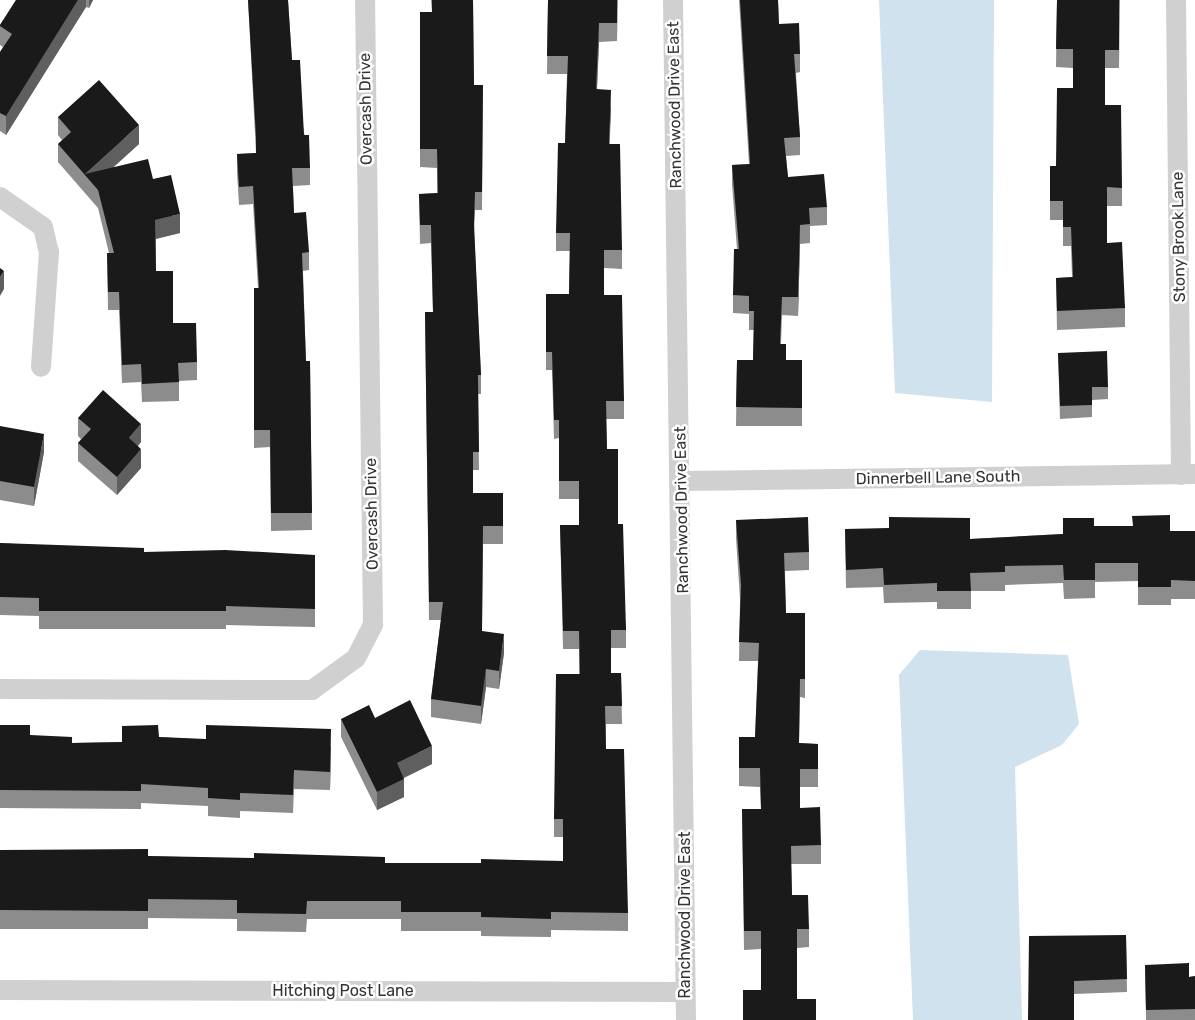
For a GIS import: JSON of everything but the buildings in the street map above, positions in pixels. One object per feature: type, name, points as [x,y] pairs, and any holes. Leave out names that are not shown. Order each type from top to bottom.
[{"type":"street","name":"Overcash Drive","points":[[0,689],[312,690],[356,658],[373,624],[365,0]]},
{"type":"street","name":"Ranchwood Drive East","points":[[674,0],[682,481],[686,1020]]},
{"type":"street","name":"Stony Brook Lane","points":[[1176,0],[1188,474]]},
{"type":"street","points":[[0,196],[43,227],[49,252],[41,367]]},
{"type":"street","name":"Dinnerbell Lane South","points":[[682,481],[1188,474]]},
{"type":"street","name":"Hitching Post Lane","points":[[0,990],[686,992]]},
{"type":"water","points":[[879,0],[994,0],[992,402],[895,393]]},
{"type":"water","points":[[920,650],[1068,655],[1079,724],[1062,745],[1015,767],[1022,1020],[913,1020],[899,675]]}]
